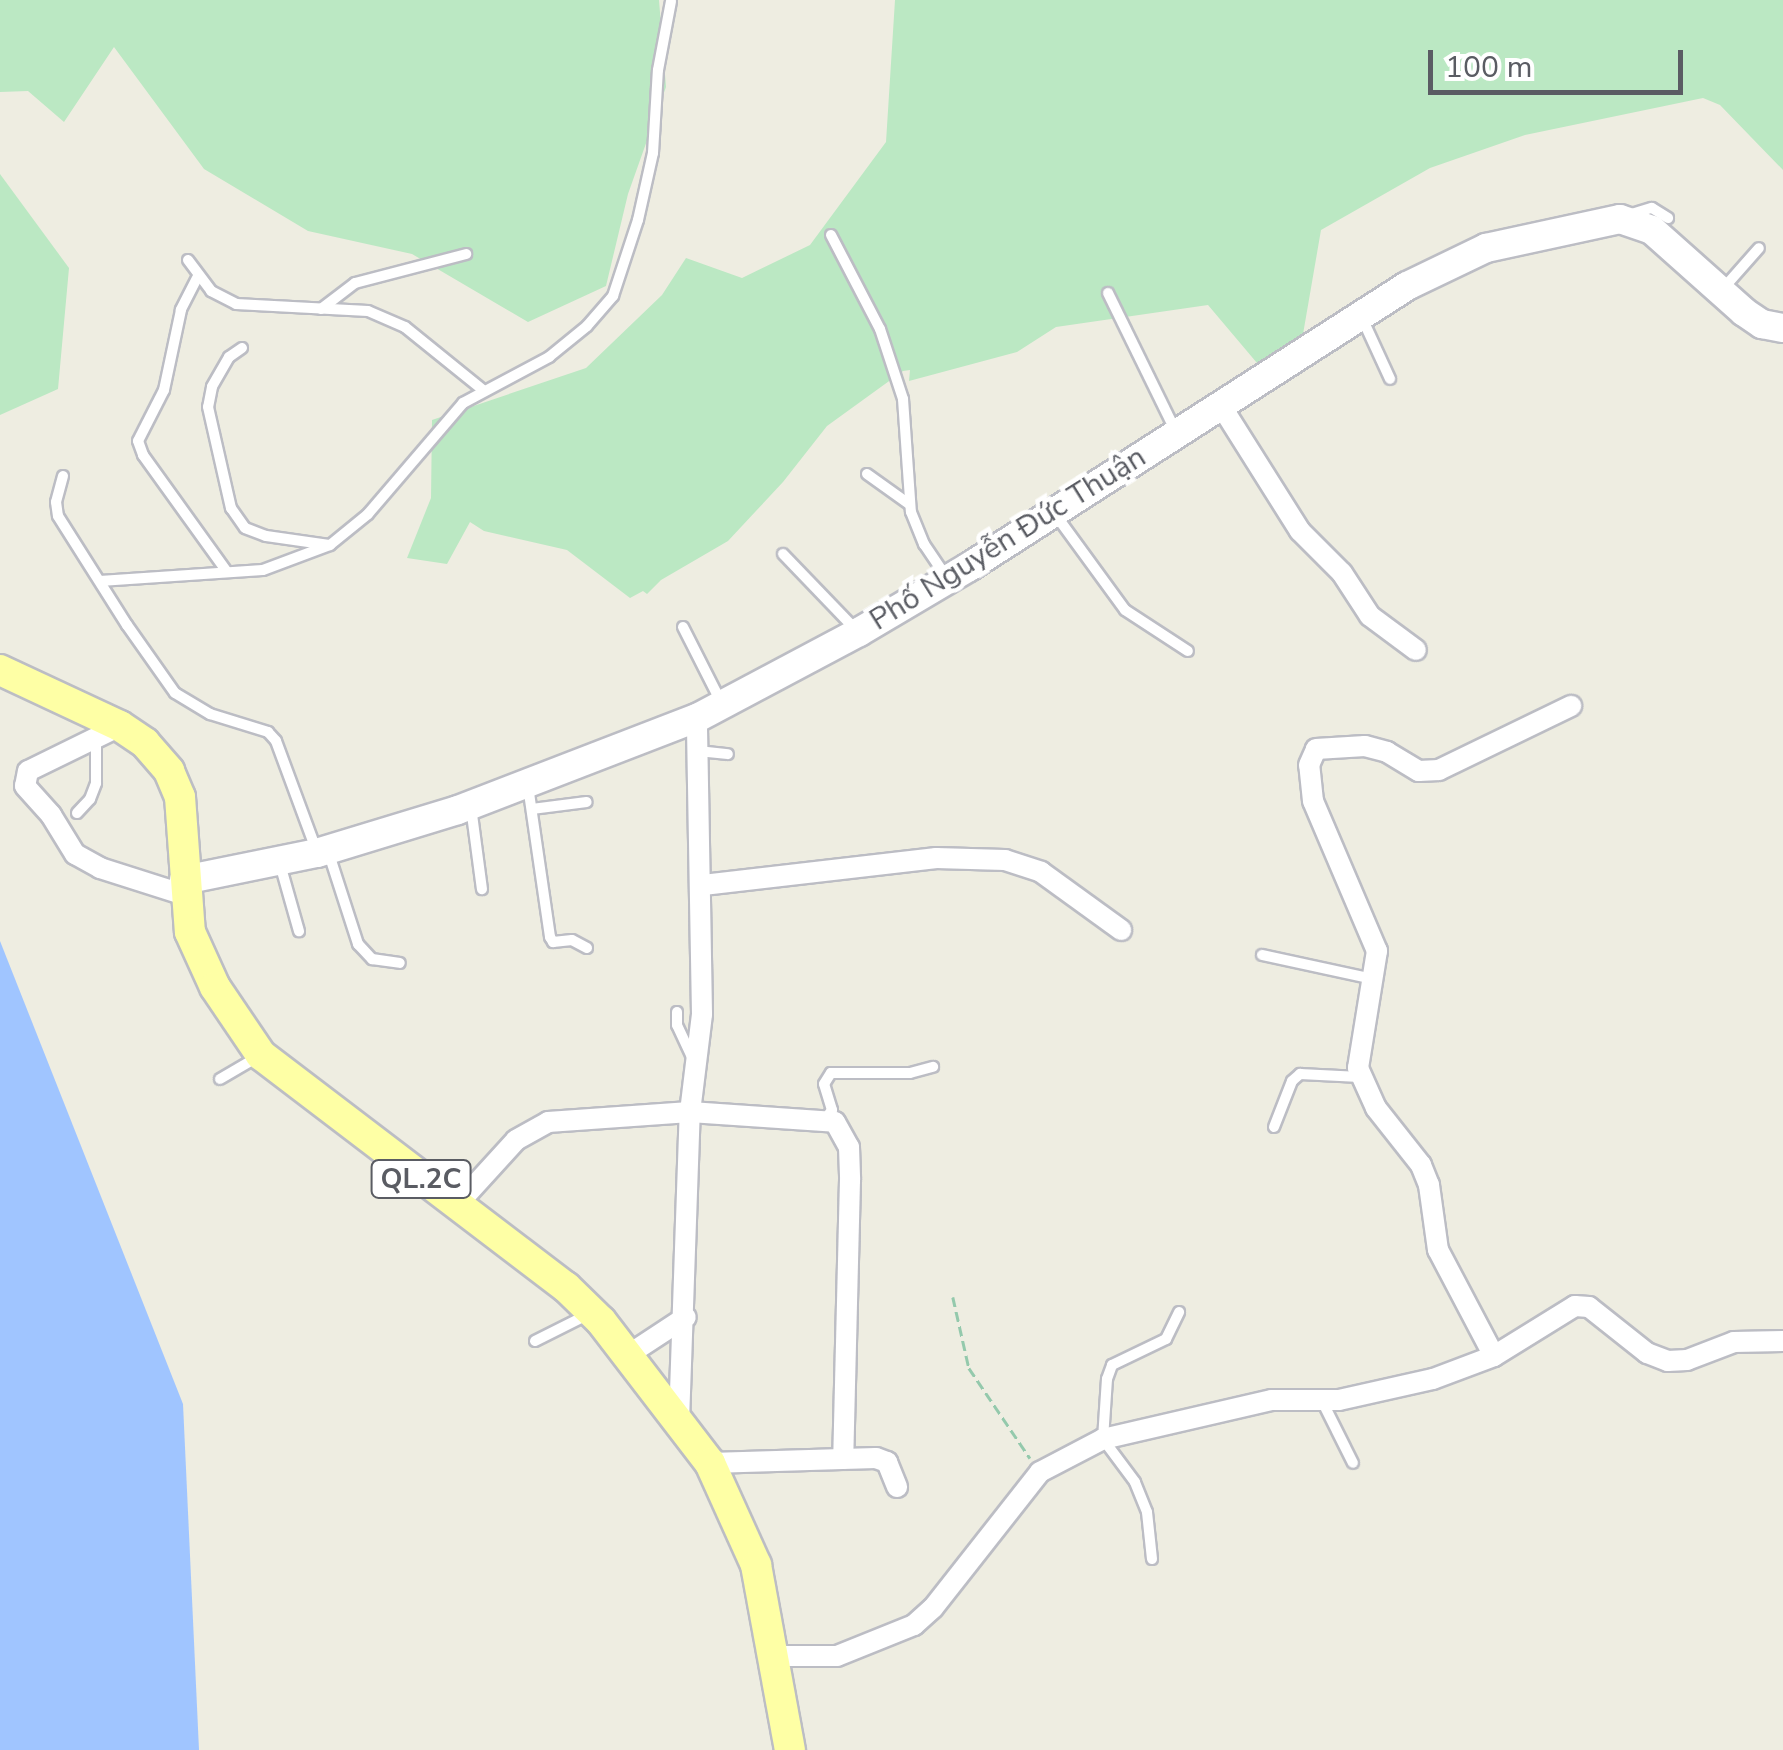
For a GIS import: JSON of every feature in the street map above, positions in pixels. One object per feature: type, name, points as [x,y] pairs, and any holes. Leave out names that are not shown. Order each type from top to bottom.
[{"type":"main road","name":"QL.2C","points":[[0,670],[157,756],[180,796],[185,888],[194,946],[233,1016],[261,1055],[592,1313],[710,1462],[756,1566],[790,1750]]},
{"type":"street","points":[[1620,219],[1652,230],[1762,324],[1783,328]]},
{"type":"street","name":"Phố Nguyễn Đức Thuận","points":[[185,888],[322,852],[470,806],[530,797],[710,712],[859,632],[1055,514],[1220,404],[1445,264],[1486,248],[1620,219]]},
{"type":"street","points":[[1220,404],[1300,531],[1342,573],[1370,616],[1416,650]]},
{"type":"street","points":[[1494,1356],[1438,1250],[1429,1185],[1421,1165],[1376,1108],[1361,1076],[1358,1046],[1377,952],[1313,801],[1310,754],[1330,746],[1365,746],[1387,752],[1419,771],[1438,770],[1571,706]]},
{"type":"street","points":[[679,1421],[686,1317],[690,1112],[702,1014],[698,751],[710,712]]},
{"type":"street","points":[[108,732],[28,771],[25,786],[51,815],[75,854],[100,868],[185,888]]},
{"type":"street","points":[[703,885],[936,858],[1005,860],[1041,872],[1091,913],[1121,930]]},
{"type":"street","points":[[456,1206],[516,1140],[548,1122],[690,1112],[826,1118],[835,1122],[849,1147],[843,1459]]},
{"type":"street","points":[[771,1656],[838,1656],[914,1625],[933,1608],[1040,1472],[1103,1439],[1272,1400],[1321,1400],[1433,1379],[1494,1356],[1575,1306],[1589,1307],[1648,1354],[1668,1362],[1687,1360],[1734,1342],[1783,1341]]},
{"type":"street","points":[[628,1355],[686,1317]]},
{"type":"street","points":[[710,1462],[887,1462],[897,1486]]},
{"type":"lane","points":[[100,581],[263,570],[330,545],[368,514],[463,403],[549,357],[613,296],[628,261],[653,153],[658,70],[671,1]]},
{"type":"lane","points":[[1620,219],[1652,208],[1668,218]]},
{"type":"lane","points":[[831,235],[880,329],[903,399],[910,504],[924,544],[948,579]]},
{"type":"lane","points":[[1720,292],[1759,248]]},
{"type":"lane","points":[[321,309],[355,283],[452,261],[466,254]]},
{"type":"lane","points":[[188,260],[198,278],[236,304],[368,312],[406,326],[484,390]]},
{"type":"lane","points":[[198,278],[181,310],[164,390],[138,441],[142,455],[227,572]]},
{"type":"lane","points":[[1108,293],[1177,433]]},
{"type":"lane","points":[[1361,318],[1390,378]]},
{"type":"lane","points":[[242,348],[229,358],[212,387],[208,407],[231,508],[244,528],[266,536],[330,545]]},
{"type":"lane","points":[[867,474],[910,504]]},
{"type":"lane","points":[[64,476],[56,502],[58,516],[175,693],[210,714],[268,732],[276,741],[358,944],[372,959],[400,963]]},
{"type":"lane","points":[[1055,514],[1108,592],[1152,631],[1188,650]]},
{"type":"lane","points":[[783,554],[859,632]]},
{"type":"lane","points":[[682,627],[710,712]]},
{"type":"lane","points":[[77,812],[90,800],[108,732]]},
{"type":"lane","points":[[698,751],[728,754]]},
{"type":"lane","points":[[586,802],[530,797],[550,937],[552,942],[572,940],[588,948]]},
{"type":"lane","points":[[470,806],[482,889]]},
{"type":"lane","points":[[280,863],[299,931]]},
{"type":"lane","points":[[1262,955],[1374,979]]},
{"type":"lane","points":[[677,1012],[677,1024],[696,1064]]},
{"type":"lane","points":[[220,1078],[261,1055]]},
{"type":"lane","points":[[826,1118],[832,1110],[824,1084],[830,1073],[910,1074],[933,1067]]},
{"type":"lane","points":[[1274,1127],[1292,1081],[1300,1074],[1361,1076]]},
{"type":"lane","points":[[1152,1559],[1141,1497],[1103,1439],[1112,1366],[1166,1339],[1179,1312]]},
{"type":"lane","points":[[535,1340],[592,1313]]},
{"type":"lane","points":[[1321,1400],[1354,1463]]},
{"type":"path","points":[[953,1297],[968,1368],[1040,1472]]},
{"type":"green space","points":[[0,0],[659,0],[666,87],[628,194],[606,286],[528,322],[412,254],[308,231],[204,169],[114,47],[64,122],[28,91],[0,92]]},
{"type":"green space","points":[[895,0],[1783,0],[1783,170],[1720,105],[1703,98],[1525,135],[1430,168],[1321,230],[1297,369],[1257,363],[1208,305],[1056,327],[1017,352],[909,381],[910,370],[903,371],[827,426],[783,482],[728,541],[661,580],[647,594],[643,591],[630,598],[567,550],[484,531],[470,522],[447,564],[407,558],[431,498],[432,420],[586,368],[662,295],[686,258],[742,278],[810,245],[886,142]]},
{"type":"green space","points":[[0,174],[69,268],[58,389],[0,415]]},
{"type":"water","points":[[0,941],[183,1404],[199,1750],[0,1750]]}]
